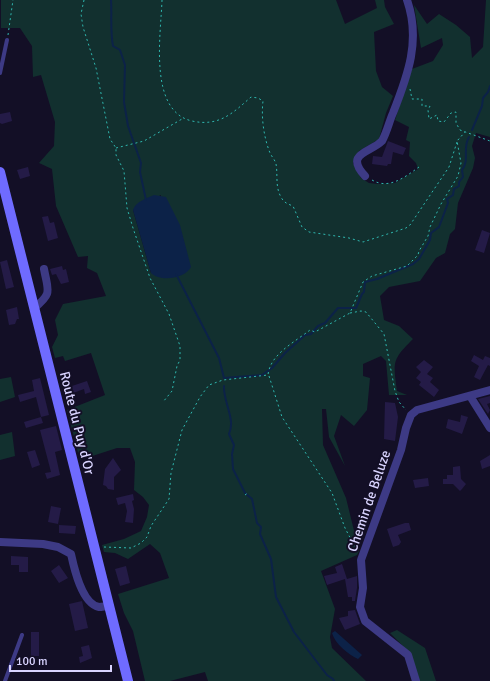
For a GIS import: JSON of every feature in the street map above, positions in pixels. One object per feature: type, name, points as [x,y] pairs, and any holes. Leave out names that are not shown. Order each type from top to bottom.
[{"type":"main road","name":"Route du Puy d'Or","points":[[0,172],[128,681]]},
{"type":"street","points":[[365,176],[359,170],[357,163],[358,157],[363,152],[378,146],[382,141],[409,70],[414,40],[412,14],[407,0]]},
{"type":"street","points":[[34,308],[46,299],[48,294],[44,269]]},
{"type":"street","points":[[411,415],[417,410],[490,390]]},
{"type":"street","points":[[470,396],[490,428]]},
{"type":"street","name":"Chemin de Beluze","points":[[411,415],[406,428],[401,450],[361,560],[363,588],[360,607],[365,621],[408,655],[416,681]]},
{"type":"street","points":[[0,542],[44,544],[58,547],[71,554],[74,570],[82,590],[92,604],[99,607],[109,606]]},
{"type":"lane","points":[[0,73],[7,40]]},
{"type":"lane","points":[[5,681],[22,635]]},
{"type":"path","points":[[7,40],[13,0]]},
{"type":"path","points":[[84,0],[82,14],[83,27],[96,68],[110,139],[116,148],[116,155],[124,171],[127,208],[132,228],[150,278],[169,314],[180,346],[180,360],[177,366],[172,390],[162,402]]},
{"type":"path","points":[[162,0],[160,76],[164,95],[170,106],[182,119],[200,123],[226,118],[251,97],[258,98],[263,101],[262,112],[265,132],[270,153],[276,166],[275,174],[280,196],[284,202],[293,206],[304,230],[363,242],[397,232],[410,225],[449,167],[457,141],[465,132]]},
{"type":"path","points":[[404,84],[410,89],[412,99],[422,99],[422,106],[430,106],[428,110],[429,119],[437,116],[438,121],[444,122],[451,113],[456,112],[456,123],[460,130],[490,141]]},
{"type":"path","points":[[116,148],[144,141],[182,119]]},
{"type":"path","points":[[350,313],[363,282],[372,276],[407,266],[418,255],[428,236],[430,227],[441,204],[458,176],[461,163],[457,141]]},
{"type":"path","points":[[365,176],[374,182],[383,184],[392,183],[418,167]]},
{"type":"path","points":[[361,560],[345,528],[332,493],[282,417],[268,375],[269,367],[283,350],[310,330],[315,332],[350,313],[361,311],[366,312],[384,334],[395,391],[399,402],[411,415]]},
{"type":"path","points":[[94,548],[131,548],[141,543],[148,537],[151,526],[169,499],[171,474],[182,430],[200,397],[209,385],[223,380],[268,375]]},
{"type":"path","points":[[245,495],[249,492]]},
{"type":"green space","points":[[1,0],[336,0],[345,24],[377,8],[375,0],[384,0],[385,7],[394,24],[374,32],[376,71],[382,87],[393,96],[386,113],[379,139],[359,151],[353,163],[361,178],[369,183],[378,184],[395,183],[418,169],[416,163],[409,156],[410,142],[406,140],[409,127],[395,120],[412,69],[433,61],[443,45],[442,38],[421,48],[414,5],[427,24],[439,14],[456,25],[470,37],[472,58],[483,47],[486,0],[490,0],[490,137],[476,133],[472,146],[475,158],[473,168],[458,203],[455,229],[450,234],[445,253],[436,258],[420,281],[389,287],[380,296],[384,320],[399,326],[413,339],[401,352],[395,367],[397,391],[407,395],[389,395],[386,361],[381,356],[363,364],[363,376],[370,378],[367,410],[354,426],[341,415],[334,436],[345,466],[329,437],[326,409],[322,409],[323,445],[346,498],[359,551],[357,555],[321,571],[335,609],[330,637],[332,648],[366,681],[208,681],[205,672],[170,681],[145,681],[133,631],[124,613],[118,594],[169,578],[160,553],[150,544],[128,559],[115,553],[104,552],[102,545],[124,539],[141,531],[147,517],[149,505],[143,497],[134,490],[135,462],[130,448],[117,448],[80,460],[67,410],[105,395],[91,353],[65,361],[63,356],[55,358],[52,347],[58,335],[55,320],[63,304],[106,296],[97,273],[87,268],[88,256],[78,257],[56,206],[52,169],[39,163],[54,146],[55,122],[41,75],[33,77],[32,46],[20,28],[1,28]],"holes":[[[161,195],[151,273],[133,210]]]},
{"type":"green space","points":[[11,377],[15,397],[0,402],[0,379]]},
{"type":"green space","points":[[12,432],[15,456],[0,460],[0,435]]},
{"type":"green space","points":[[397,630],[425,648],[436,681],[419,681],[409,652],[390,633]]},
{"type":"water","points":[[154,195],[166,197],[180,225],[191,267],[188,271],[178,277],[160,278],[151,273],[133,210],[136,205]]},
{"type":"water","points":[[335,631],[362,655],[358,659],[339,645],[332,633]]},
{"type":"building","points":[[10,112],[12,121],[2,124],[0,123],[0,114]]},
{"type":"building","points":[[388,141],[406,148],[403,155],[393,152],[391,164],[388,164],[387,166],[372,164],[373,156],[382,157]]},
{"type":"building","points":[[28,167],[30,176],[20,179],[17,170]]},
{"type":"building","points":[[48,216],[50,223],[54,222],[58,238],[48,241],[42,217]]},
{"type":"building","points":[[482,230],[490,233],[484,253],[475,250]]},
{"type":"building","points":[[7,260],[14,287],[6,289],[0,262]]},
{"type":"building","points":[[62,266],[63,270],[66,269],[69,282],[61,284],[56,274],[52,275],[50,269]]},
{"type":"building","points":[[17,307],[19,319],[17,319],[15,324],[9,325],[6,310]]},
{"type":"building","points":[[474,355],[483,360],[485,356],[490,358],[490,366],[488,365],[480,380],[474,377],[479,366],[471,361]]},
{"type":"building","points":[[424,360],[433,367],[427,374],[433,378],[430,382],[439,390],[434,397],[419,385],[421,382],[416,378],[421,372],[416,367]]},
{"type":"building","points":[[40,378],[49,415],[41,417],[36,397],[20,402],[18,395],[34,391],[32,380]]},
{"type":"building","points":[[87,381],[91,392],[85,394],[84,389],[65,396],[63,389]]},
{"type":"building","points":[[490,396],[490,403],[487,404],[490,410],[488,414],[478,399]]},
{"type":"building","points":[[385,402],[395,403],[398,417],[395,441],[384,439]]},
{"type":"building","points":[[461,415],[468,417],[462,434],[446,428],[448,419],[460,422]]},
{"type":"building","points":[[41,417],[43,423],[26,428],[24,422]]},
{"type":"building","points":[[56,426],[62,450],[55,452],[60,475],[47,479],[45,473],[51,472],[40,430]]},
{"type":"building","points":[[35,450],[40,465],[32,468],[27,452]]},
{"type":"building","points":[[490,455],[490,466],[482,469],[480,461]]},
{"type":"building","points":[[113,458],[121,470],[114,477],[114,490],[108,489],[103,485],[105,469]]},
{"type":"building","points":[[460,466],[461,479],[466,484],[460,491],[453,484],[443,484],[443,479],[447,479],[447,475],[453,475],[453,467]]},
{"type":"building","points":[[428,478],[429,486],[415,488],[413,480]]},
{"type":"building","points":[[133,494],[133,523],[125,522],[127,511],[125,503],[118,505],[116,498]]},
{"type":"building","points":[[51,506],[61,508],[58,524],[48,522]]},
{"type":"building","points":[[409,523],[411,530],[398,535],[401,542],[399,545],[393,547],[387,529]]},
{"type":"building","points":[[59,525],[76,526],[75,534],[59,533]]},
{"type":"building","points":[[11,556],[28,557],[28,572],[19,572],[19,565],[11,565]]},
{"type":"building","points":[[342,564],[347,579],[357,576],[355,601],[352,601],[352,597],[348,597],[345,579],[327,585],[324,576],[337,573],[335,567]]},
{"type":"building","points":[[59,565],[68,578],[59,583],[51,571]]},
{"type":"building","points":[[126,566],[130,583],[120,586],[115,569]]},
{"type":"building","points":[[82,601],[88,628],[75,631],[69,604]]},
{"type":"building","points":[[355,610],[360,624],[345,630],[339,618],[348,616],[348,611]]},
{"type":"building","points":[[31,632],[39,632],[39,656],[31,656]]},
{"type":"building","points":[[89,645],[92,658],[80,663],[79,657],[83,656],[81,647]]},
{"type":"waterway","points":[[111,0],[111,29],[113,46],[120,50],[125,65],[124,102],[128,126],[141,163],[140,172],[146,200]]},
{"type":"waterway","points":[[472,130],[482,106],[483,98],[488,92],[490,86]]},
{"type":"waterway","points":[[176,274],[219,358],[224,378],[262,375],[272,368],[285,353],[305,335],[311,334],[318,326],[325,323],[338,308],[356,308],[364,292],[365,282],[377,279],[413,264],[419,259],[430,240],[431,233],[439,227],[448,203],[447,199],[453,195],[454,189],[459,186],[459,182],[463,177],[462,170],[465,162],[466,145],[469,137]]},
{"type":"waterway","points":[[224,386],[225,398],[231,422],[229,434],[234,445],[232,454],[233,469],[245,493],[252,499],[257,523],[261,527],[260,534],[271,559],[276,597],[294,632],[327,675],[334,681]]}]
